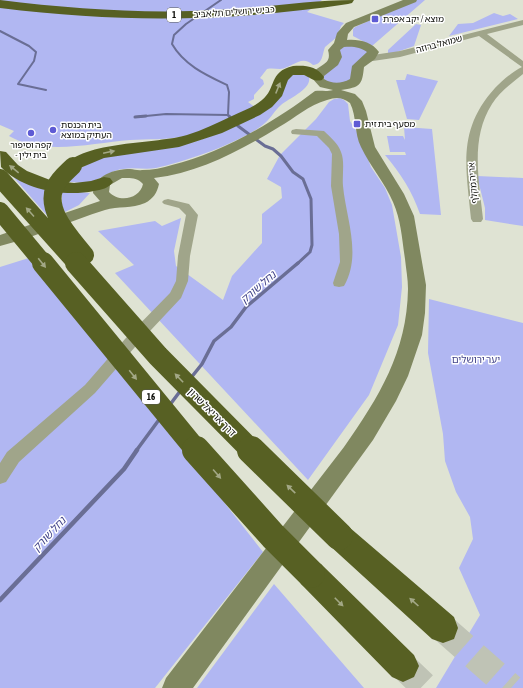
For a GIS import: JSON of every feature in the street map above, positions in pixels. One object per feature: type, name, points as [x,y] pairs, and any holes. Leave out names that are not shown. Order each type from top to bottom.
[{"type":"highway","name":"כביש ירושלים תל אביב","points":[[25,0],[94,6],[141,7],[218,6],[288,0]]},
{"type":"highway","name":"כביש ירושלים תל אביב","points":[[0,4],[119,14],[195,15],[273,10],[348,0]]},
{"type":"highway","points":[[158,356],[109,285],[65,228],[54,207],[52,198],[57,182],[73,166],[102,153],[187,140],[207,134],[250,114],[264,106],[272,98],[277,91],[283,76],[287,72],[304,70],[313,73],[318,78]]},
{"type":"highway","points":[[0,156],[21,175],[45,184],[78,188],[102,187]]},
{"type":"highway","name":"דרך אריאל שרון","points":[[0,178],[158,356],[211,411],[339,536],[443,628]]},
{"type":"highway","name":"16","points":[[0,211],[189,443],[273,536],[403,666]]},
{"type":"main road","points":[[339,46],[343,33],[346,29],[354,24],[412,0]]},
{"type":"main road","points":[[346,29],[349,36],[367,51]]},
{"type":"main road","points":[[278,122],[306,98],[318,78],[319,72],[336,59],[334,50],[339,46],[349,43],[367,51]]},
{"type":"main road","points":[[367,51],[357,68],[357,80],[365,97],[368,129],[377,161]]},
{"type":"main road","points":[[318,78],[324,84],[346,88],[355,95],[359,102],[359,112]]},
{"type":"main road","points":[[56,223],[87,205],[112,177],[121,174],[140,175],[159,173],[207,159],[243,142],[278,122],[311,101],[325,90],[351,84],[357,80]]},
{"type":"main road","points":[[176,688],[352,453],[377,416],[400,375],[413,331],[417,287],[410,235],[404,211],[396,193],[364,137],[359,112],[356,103],[352,98],[344,95],[330,94],[311,101]]},
{"type":"main road","points":[[0,241],[56,223],[104,205],[141,199],[149,193],[152,186],[159,180],[182,167]]},
{"type":"main road","points":[[140,175],[149,180],[152,186]]},
{"type":"main road","points":[[102,187],[105,198],[122,203]]},
{"type":"street","name":"שמואל ברוזה","points":[[367,51],[400,54],[523,22]]},
{"type":"street","points":[[480,33],[523,65]]},
{"type":"street","name":"אריה מקלף","points":[[477,219],[471,165],[472,141],[475,128],[484,106],[492,96],[504,84],[523,70]]},
{"type":"street","points":[[296,132],[320,132],[334,147],[337,154],[337,186],[345,234],[346,262],[339,283]]},
{"type":"street","points":[[0,477],[14,457],[90,389],[130,343],[176,295],[182,281],[184,256],[192,216],[186,206],[168,202]]},
{"type":"green space","points":[[0,0],[322,0],[307,12],[344,23],[341,26],[337,37],[325,47],[322,59],[319,63],[313,65],[309,62],[301,61],[285,68],[267,69],[260,78],[263,80],[264,84],[254,95],[254,99],[248,102],[256,108],[221,124],[194,134],[164,139],[130,140],[68,147],[52,147],[22,142],[9,136],[14,131],[0,125]]},
{"type":"green space","points":[[416,0],[425,0],[372,46],[353,36],[353,29],[355,27]]},
{"type":"green space","points":[[494,13],[503,16],[510,14],[518,19],[449,36],[458,24],[473,23]]},
{"type":"green space","points":[[416,24],[421,25],[414,46],[394,53],[388,53],[388,50]]},
{"type":"green space","points":[[350,45],[368,49],[367,56],[355,65],[352,78],[349,83],[330,83],[323,79],[324,73],[341,47]]},
{"type":"green space","points":[[299,73],[309,77],[309,81],[304,89],[281,105],[265,123],[243,137],[228,144],[182,161],[156,168],[131,168],[119,170],[94,181],[78,183],[66,181],[79,169],[98,158],[194,142],[245,121],[290,75]]},
{"type":"green space","points":[[407,74],[438,81],[419,120],[407,119],[396,80],[405,80]]},
{"type":"green space","points":[[340,98],[348,104],[350,121],[359,135],[371,167],[385,188],[392,205],[401,257],[402,287],[398,325],[369,395],[308,480],[115,273],[134,265],[98,231],[155,221],[162,226],[181,218],[174,251],[176,266],[223,300],[232,276],[262,243],[262,214],[282,198],[281,187],[267,179],[280,155],[316,119],[329,102]]},
{"type":"green space","points":[[404,127],[432,129],[441,215],[420,214],[406,183],[385,155],[406,155],[405,152],[390,152],[387,136],[403,136],[405,140]]},
{"type":"green space","points":[[8,171],[49,190],[51,220]]},
{"type":"green space","points":[[477,176],[523,178],[523,226],[485,220],[485,208]]},
{"type":"green space","points":[[62,190],[90,193],[79,205],[65,212],[62,206]]},
{"type":"green space","points":[[32,257],[263,552],[155,688],[0,688],[0,267]]},
{"type":"green space","name":"יער ירושלים","points":[[429,299],[523,323],[523,688],[436,688],[480,615],[459,568],[473,539],[470,517],[456,492],[445,461],[443,434],[428,353]]},
{"type":"green space","points":[[274,584],[364,688],[197,688]]},
{"type":"waterway","name":"נחל שורק","points":[[221,0],[186,24],[174,35],[172,44],[189,64],[227,85],[229,92],[228,115]]},
{"type":"waterway","points":[[0,31],[29,46],[36,52],[34,61],[18,84],[46,90]]},
{"type":"waterway","points":[[146,116],[166,114],[228,115]]},
{"type":"waterway","points":[[135,117],[146,116]]},
{"type":"waterway","points":[[136,117],[146,116]]},
{"type":"waterway","name":"נחל שורק","points":[[229,116],[238,126],[265,146],[273,149],[281,156],[293,172],[303,179],[311,199],[312,245],[310,252],[297,264]]},
{"type":"waterway","name":"נחל שורק","points":[[190,379],[202,364],[214,341],[231,327],[246,307],[298,263]]},
{"type":"waterway","name":"נחל שורק","points":[[169,406],[181,390]]},
{"type":"waterway","name":"נחל שורק","points":[[136,451],[161,417]]},
{"type":"waterway","name":"נחל שורק","points":[[0,600],[124,469],[137,450]]},
{"type":"tunnel","points":[[443,628],[511,688]]},
{"type":"tunnel","points":[[403,666],[426,688]]},
{"type":"place","name":"מוצא / יקב אפרת","points":[[375,19]]},
{"type":"place","name":"מסעף בית זית","points":[[357,124]]},
{"type":"place","name":"בית הכנסת העתיק במוצא","points":[[53,130]]},
{"type":"place","name":"קפה וסיפור - בית ילין","points":[[31,133]]}]
